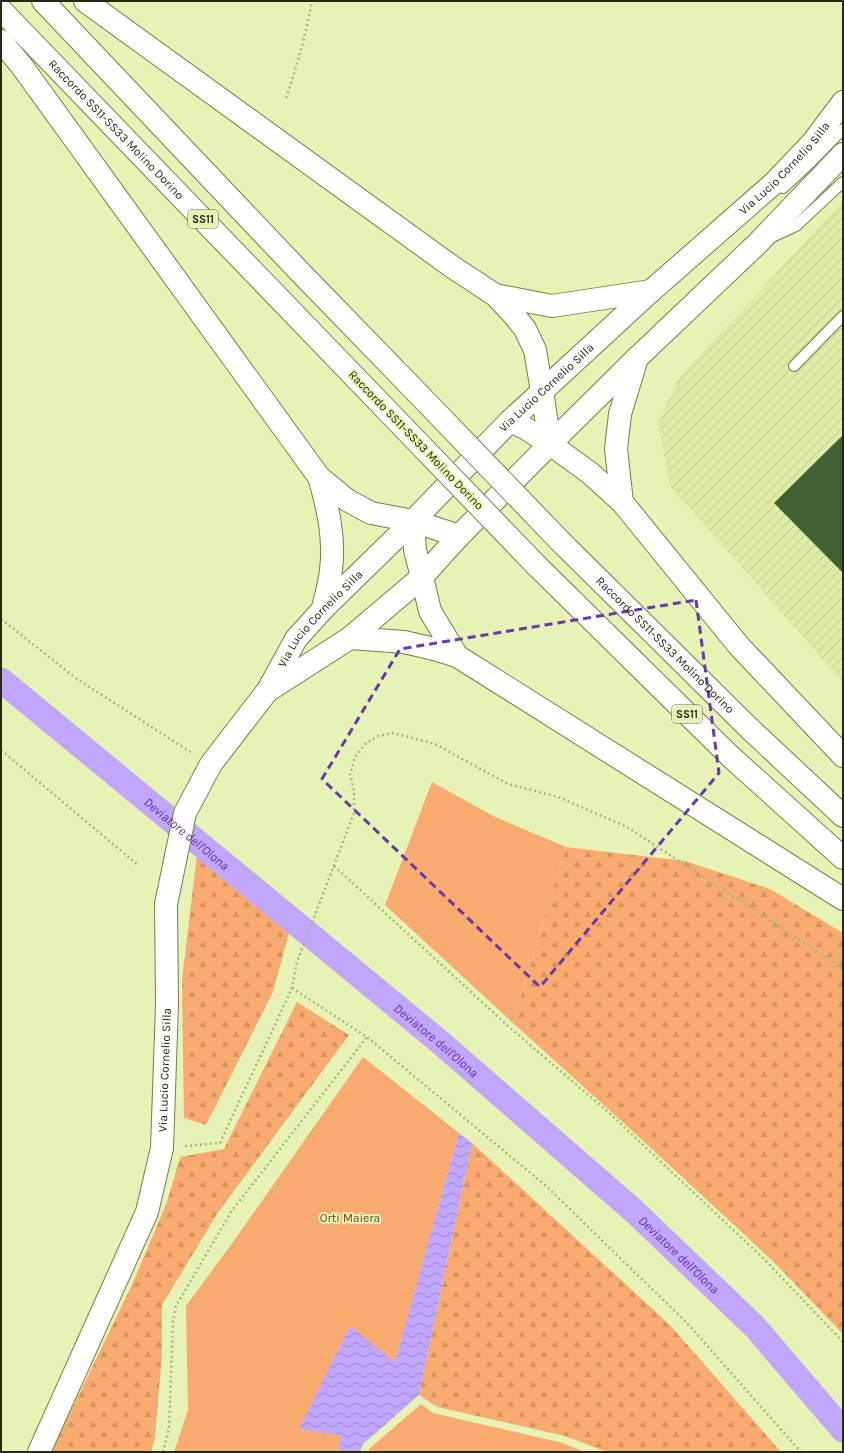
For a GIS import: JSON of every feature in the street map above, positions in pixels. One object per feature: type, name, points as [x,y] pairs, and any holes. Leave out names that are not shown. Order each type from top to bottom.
[{"type":"main road","name":"Raccordo SS11-SS33 Molino Dorino","points":[[43,1],[292,264],[562,543],[751,730],[843,816]]},
{"type":"main road","points":[[85,1],[445,262],[496,295],[524,329],[535,350],[550,444]]},
{"type":"main road","name":"Raccordo SS11-SS33 Molino Dorino","points":[[1,10],[536,565],[730,756],[843,858]]},
{"type":"main road","points":[[1,41],[319,477],[347,500],[371,513],[413,521],[459,536]]},
{"type":"main road","name":"Via Lucio Cornelio Silla","points":[[39,1452],[147,1212],[162,1148],[167,1004],[166,904],[185,813],[208,769],[268,690],[296,639],[322,609],[413,521],[510,421],[651,291],[774,183],[813,142],[843,102]]},
{"type":"main road","name":"Via Lucio Cornelio Silla","points":[[268,690],[350,638],[422,577],[459,536],[550,444],[637,358],[757,244],[843,154]]},
{"type":"main road","points":[[496,295],[552,306],[651,291]]},
{"type":"main road","points":[[622,502],[616,450],[620,414],[637,358]]},
{"type":"main road","points":[[510,421],[525,428],[550,444],[590,473],[622,502],[740,646],[843,756]]},
{"type":"main road","points":[[319,477],[330,516],[332,552],[332,571],[322,609]]},
{"type":"main road","points":[[413,521],[415,550],[430,611],[457,656]]},
{"type":"main road","points":[[350,638],[404,642],[457,656],[843,899]]},
{"type":"lane","points":[[720,229],[775,196],[843,129]]},
{"type":"lane","points":[[757,244],[796,226],[843,182]]},
{"type":"lane","points":[[794,366],[843,316]]},
{"type":"path","points":[[286,98],[305,38],[312,1]]},
{"type":"path","points":[[1,619],[77,679],[147,725],[208,769]]},
{"type":"path","points":[[162,1148],[220,1143],[292,988],[298,962],[354,813],[354,790],[350,775],[355,757],[366,743],[378,736],[393,733],[435,744],[508,784],[558,797],[627,827],[809,946],[843,970]]},
{"type":"path","points":[[1,750],[138,865]]},
{"type":"path","points":[[334,866],[508,1026],[612,1116],[764,1259],[843,1342]]},
{"type":"path","points":[[292,988],[367,1037],[546,1186],[687,1323],[801,1452]]},
{"type":"path","points":[[163,1452],[169,1428],[173,1321],[176,1306],[231,1212],[367,1037]]},
{"type":"highlighted area","points":[[696,600],[719,773],[540,987],[322,779],[400,649]]},
{"type":"shaded area","points":[[843,201],[843,682],[670,486],[658,423],[679,378]]},
{"type":"green space","points":[[432,782],[495,817],[566,847],[513,1023],[385,905]]},
{"type":"green space","points":[[566,847],[685,861],[770,889],[843,933],[843,1334],[774,1262],[513,1023]]},
{"type":"green space","points":[[197,855],[289,933],[273,992],[206,1125],[184,1118],[182,980]]},
{"type":"green space","points":[[297,1002],[349,1035],[217,1214],[162,1305],[162,1353],[155,1437],[151,1452],[51,1452],[132,1285],[167,1202],[180,1157],[224,1149]]},
{"type":"green space","name":"Orti Maiera","points":[[363,1057],[459,1133],[395,1363],[350,1326],[300,1429],[341,1436],[338,1452],[174,1452],[188,1410],[186,1306],[238,1235]]},
{"type":"green space","points":[[472,1143],[670,1325],[781,1452],[607,1452],[565,1436],[437,1407],[419,1395]]},
{"type":"green space","points":[[421,1404],[433,1413],[563,1443],[585,1452],[369,1452],[369,1449]]},
{"type":"water","points":[[459,1133],[472,1143],[419,1395],[363,1444],[360,1452],[338,1452],[341,1436],[299,1429],[350,1326],[395,1362]]},
{"type":"building","points":[[843,435],[843,573],[774,503]]},
{"type":"waterway","name":"Deviatore dell'Olona","points":[[1,680],[441,1043],[635,1212],[755,1327],[843,1430]]}]
